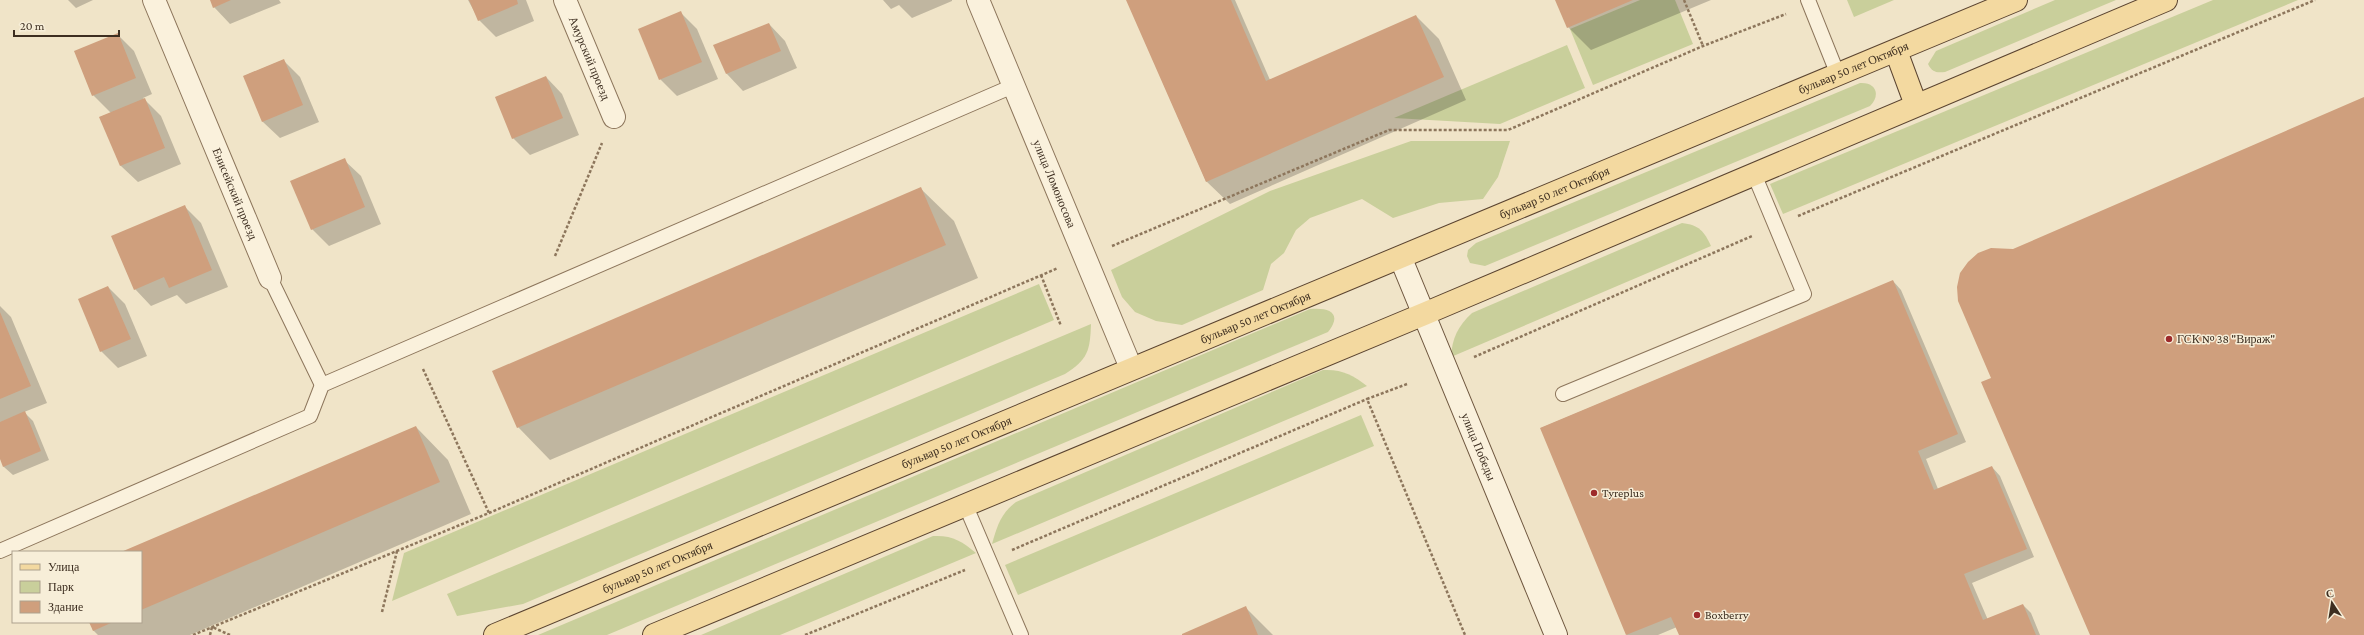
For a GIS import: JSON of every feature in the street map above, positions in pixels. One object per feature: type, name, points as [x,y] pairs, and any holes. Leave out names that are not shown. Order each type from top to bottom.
[{"type":"main road","name":"бульвар 50 лет Октября","points":[[495,635],[1131,368],[1401,258],[2016,0]]},
{"type":"main road","points":[[654,635],[964,504],[1424,314],[2166,0]]},
{"type":"main road","points":[[1896,51],[1916,105]]},
{"type":"street","name":"Енисейский проезд","points":[[154,0],[270,278]]},
{"type":"street","name":"Амурский проезд","points":[[564,0],[614,117]]},
{"type":"street","name":"улица Ломоносова","points":[[978,0],[1131,368]]},
{"type":"street","name":"улица Победы","points":[[1401,258],[1556,635]]},
{"type":"lane","points":[[1809,2],[1838,75]]},
{"type":"lane","points":[[0,551],[310,416],[322,385],[1014,86]]},
{"type":"lane","points":[[1563,394],[1804,294],[1754,174]]},
{"type":"lane","name":"Енисейский проезд","points":[[270,278],[322,385]]},
{"type":"lane","points":[[964,504],[1022,635]]},
{"type":"path","points":[[1684,0],[1703,46]]},
{"type":"path","points":[[1472,358],[1776,225],[2315,0]]},
{"type":"path","points":[[193,635],[489,513],[1041,275],[1085,258],[1389,130],[1508,130],[1809,2]]},
{"type":"path","points":[[540,290],[614,117]]},
{"type":"path","points":[[1041,275],[1061,326]]},
{"type":"path","points":[[412,346],[489,513]]},
{"type":"path","points":[[805,635],[990,560],[1367,399],[1407,384]]},
{"type":"path","points":[[1367,399],[1465,635]]},
{"type":"path","points":[[382,612],[397,551]]},
{"type":"path","points":[[210,635],[212,627]]},
{"type":"path","points":[[212,627],[230,635]]},
{"type":"green space","points":[[1640,0],[1675,0],[1693,44],[1593,85],[1570,29]]},
{"type":"green space","points":[[1847,0],[1894,0],[1854,17]]},
{"type":"green space","points":[[2055,0],[2116,0],[1945,72],[1935,71],[1931,69],[1928,64],[1936,51]]},
{"type":"green space","points":[[2213,0],[2298,0],[1783,214],[1770,184]]},
{"type":"green space","points":[[1567,45],[1585,88],[1500,124],[1394,118]]},
{"type":"green space","points":[[1860,83],[1870,85],[1875,90],[1875,98],[1870,106],[1485,266],[1470,263],[1467,256],[1468,250],[1476,243]]},
{"type":"green space","points":[[1411,141],[1510,141],[1498,177],[1483,199],[1439,203],[1393,218],[1362,199],[1310,218],[1296,230],[1284,253],[1271,264],[1263,290],[1182,325],[1156,321],[1135,312],[1122,297],[1111,270],[1270,191]]},
{"type":"green space","points":[[1682,223],[1697,227],[1706,236],[1711,246],[1451,357],[1454,338],[1459,328],[1472,313]]},
{"type":"green space","points":[[1039,284],[1054,320],[392,601],[404,553]]},
{"type":"green space","points":[[1310,309],[1323,309],[1332,313],[1334,320],[1328,332],[607,635],[538,635]]},
{"type":"green space","points":[[1091,324],[1090,341],[1086,354],[1079,364],[1065,374],[523,604],[457,616],[447,594]]},
{"type":"green space","points":[[1323,370],[1342,372],[1357,379],[1367,386],[992,544],[1000,520],[1016,502]]},
{"type":"green space","points":[[1361,415],[1374,446],[1018,595],[1005,565]]},
{"type":"green space","points":[[933,536],[951,538],[966,545],[976,553],[780,635],[701,635]]},
{"type":"building","points":[[210,0],[231,0],[213,8]]},
{"type":"building","points":[[469,0],[517,0],[518,4],[478,21]]},
{"type":"building","points":[[1126,0],[1231,0],[1266,81],[1416,15],[1444,77],[1206,182]]},
{"type":"building","points":[[1555,0],[1633,0],[1567,28]]},
{"type":"building","points":[[681,11],[702,62],[659,80],[638,29]]},
{"type":"building","points":[[769,23],[781,51],[726,74],[713,45]]},
{"type":"building","points":[[118,33],[136,78],[92,96],[74,51]]},
{"type":"building","points":[[284,59],[303,105],[262,122],[243,76]]},
{"type":"building","points":[[546,76],[563,118],[512,139],[495,97]]},
{"type":"building","name":"ГСК № 38 \"Вираж\"","points":[[2364,97],[2364,635],[2090,635],[1981,382],[1991,378],[1958,301],[1957,287],[1960,273],[1968,262],[1978,253],[1991,248],[2013,249]]},
{"type":"building","points":[[145,98],[165,148],[120,166],[99,117]]},
{"type":"building","points":[[345,158],[365,207],[311,230],[290,181]]},
{"type":"building","points":[[921,187],[946,245],[517,428],[492,371]]},
{"type":"building","points":[[185,205],[212,270],[169,288],[164,277],[134,290],[111,236]]},
{"type":"building","points":[[1893,280],[1958,434],[1918,451],[1934,490],[1992,466],[2027,549],[1964,574],[1983,620],[2023,604],[2036,635],[1679,635],[1671,617],[1626,635],[1540,428]]},
{"type":"building","points":[[108,286],[131,339],[100,352],[78,299]]},
{"type":"building","points":[[0,312],[31,386],[0,399]]},
{"type":"building","points":[[25,411],[41,451],[3,467],[0,459],[0,422]]},
{"type":"building","points":[[416,426],[440,482],[142,610],[142,551],[123,551]]},
{"type":"building","points":[[1246,606],[1258,635],[1182,635],[1182,634]]},
{"type":"building","points":[[89,623],[111,623],[93,631]]},
{"type":"place","name":"ГСК № 38 \"Вираж\"","points":[[2169,339]]},
{"type":"place","name":"Tyreplus","points":[[1594,493]]},
{"type":"place","name":"Boxberry","points":[[1697,615]]}]
